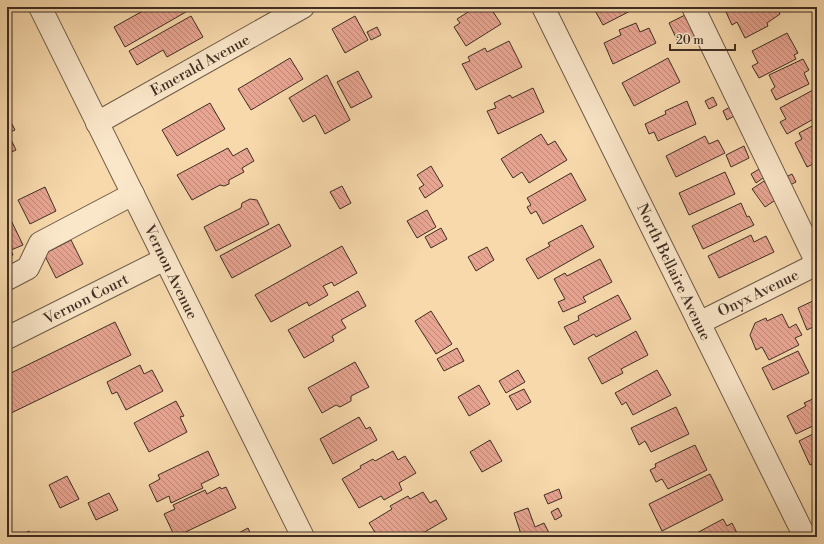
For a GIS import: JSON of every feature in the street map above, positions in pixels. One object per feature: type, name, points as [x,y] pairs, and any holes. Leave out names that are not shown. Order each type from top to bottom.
[{"type":"street","name":"Vernon Avenue","points":[[40,7],[303,537]]},
{"type":"street","name":"Emerald Avenue","points":[[98,122],[303,7]]},
{"type":"street","name":"North Bellaire Avenue","points":[[543,7],[805,537]]},
{"type":"street","points":[[693,7],[817,264]]},
{"type":"street","points":[[7,279],[28,268],[40,243],[133,194]]},
{"type":"street","name":"Vernon Court","points":[[7,338],[165,259]]},
{"type":"street","name":"Onyx Avenue","points":[[699,323],[817,264]]},
{"type":"building","points":[[150,7],[190,7],[191,9],[125,47],[114,27]]},
{"type":"building","points":[[476,7],[490,7],[501,24],[466,46],[454,27],[460,23],[457,19]]},
{"type":"building","points":[[593,7],[638,7],[603,25]]},
{"type":"building","points":[[736,7],[777,7],[780,14],[767,23],[768,26],[745,38],[737,22],[732,25],[726,12]]},
{"type":"building","points":[[685,15],[695,36],[679,44],[669,23]]},
{"type":"building","points":[[191,16],[203,37],[167,57],[163,50],[137,65],[129,51]]},
{"type":"building","points":[[355,16],[368,40],[345,53],[332,29]]},
{"type":"building","points":[[636,23],[640,32],[649,28],[656,43],[613,64],[604,43],[621,35],[619,30]]},
{"type":"building","points":[[377,27],[381,35],[371,40],[367,32]]},
{"type":"building","points":[[787,33],[798,53],[794,55],[796,59],[759,78],[752,66],[758,63],[752,51]]},
{"type":"building","points":[[509,41],[522,67],[476,90],[462,64],[470,61],[468,57],[485,48],[487,52]]},
{"type":"building","points":[[290,58],[303,79],[251,110],[238,89]]},
{"type":"building","points":[[668,58],[680,82],[634,106],[622,83]]},
{"type":"building","points":[[803,59],[809,70],[804,73],[809,84],[776,100],[771,90],[775,87],[769,75]]},
{"type":"building","points":[[358,71],[372,97],[351,108],[337,82]]},
{"type":"building","points":[[327,75],[350,120],[325,134],[315,115],[303,122],[289,98]]},
{"type":"building","points":[[533,88],[544,112],[498,134],[487,111],[496,108],[494,103],[510,95],[512,98]]},
{"type":"building","points":[[813,90],[814,92],[817,90],[817,117],[787,134],[780,122],[786,119],[780,108]]},
{"type":"building","points":[[713,97],[717,105],[709,109],[705,101]]},
{"type":"building","points":[[687,101],[696,124],[658,141],[654,132],[649,134],[645,124],[666,114],[665,111]]},
{"type":"building","points":[[210,103],[225,129],[177,156],[162,130]]},
{"type":"building","points":[[730,107],[734,116],[727,120],[723,111]]},
{"type":"building","points":[[7,114],[15,130],[8,133],[16,150],[7,154]]},
{"type":"building","points":[[814,125],[817,128],[817,162],[807,167],[795,143],[802,139],[799,133]]},
{"type":"building","points":[[541,134],[548,145],[555,141],[567,160],[529,183],[522,172],[513,178],[501,159]]},
{"type":"building","points":[[705,136],[709,144],[718,140],[725,153],[676,177],[666,156]]},
{"type":"building","points":[[744,146],[749,158],[731,167],[726,155]]},
{"type":"building","points":[[228,148],[233,156],[247,148],[254,161],[242,168],[244,172],[229,180],[229,184],[224,186],[220,185],[192,200],[177,175]]},
{"type":"building","points":[[431,166],[443,186],[425,198],[419,188],[424,185],[417,175]]},
{"type":"building","points":[[761,168],[766,176],[756,183],[751,174]]},
{"type":"building","points":[[725,172],[735,194],[689,215],[679,193]]},
{"type":"building","points":[[571,173],[586,200],[543,224],[536,211],[531,214],[527,207],[531,205],[527,198]]},
{"type":"building","points":[[792,174],[796,182],[788,186],[784,178]]},
{"type":"building","points":[[764,181],[777,199],[765,207],[752,189]]},
{"type":"building","points":[[342,186],[351,203],[340,209],[330,192]]},
{"type":"building","points":[[45,187],[56,211],[30,224],[18,200]]},
{"type":"building","points":[[250,199],[257,200],[269,224],[216,251],[204,227],[241,208],[242,203]]},
{"type":"building","points":[[741,203],[747,217],[749,216],[754,225],[703,249],[692,226]]},
{"type":"building","points":[[427,210],[436,227],[417,238],[407,221]]},
{"type":"building","points":[[7,212],[23,245],[11,250],[13,255],[7,258]]},
{"type":"building","points":[[279,224],[291,246],[232,278],[220,256]]},
{"type":"building","points":[[582,225],[594,247],[538,279],[526,259],[550,246],[548,243]]},
{"type":"building","points":[[441,228],[447,239],[431,248],[425,237]]},
{"type":"building","points":[[751,235],[754,242],[766,236],[774,252],[719,278],[708,256]]},
{"type":"building","points":[[71,240],[83,264],[56,278],[44,254]]},
{"type":"building","points":[[342,246],[357,273],[334,286],[332,282],[323,286],[328,295],[309,306],[307,302],[271,322],[255,295]]},
{"type":"building","points":[[487,247],[494,260],[476,271],[468,257]]},
{"type":"building","points":[[600,259],[612,282],[583,297],[586,302],[563,312],[558,302],[565,299],[554,279],[565,273],[567,276]]},
{"type":"building","points":[[358,291],[366,306],[341,320],[346,328],[332,336],[334,341],[304,358],[288,330]]},
{"type":"building","points":[[618,295],[631,319],[596,337],[594,334],[574,345],[564,327],[579,320],[578,316]]},
{"type":"building","points":[[817,299],[817,325],[807,330],[798,308]]},
{"type":"building","points":[[431,311],[452,344],[436,354],[415,321]]},
{"type":"building","points":[[782,314],[789,328],[796,324],[802,335],[795,338],[799,345],[769,360],[762,347],[756,350],[750,335],[755,323],[766,318],[767,321]]},
{"type":"building","points":[[115,322],[131,355],[7,415],[7,375]]},
{"type":"building","points":[[636,331],[648,355],[621,369],[623,373],[602,384],[588,358]]},
{"type":"building","points":[[457,348],[464,361],[444,371],[437,359]]},
{"type":"building","points":[[798,351],[809,373],[773,390],[762,368]]},
{"type":"building","points":[[355,362],[369,387],[351,396],[351,401],[340,407],[336,405],[322,413],[308,388]]},
{"type":"building","points":[[140,365],[144,374],[152,370],[163,391],[126,410],[117,392],[112,394],[107,382]]},
{"type":"building","points":[[518,370],[525,382],[506,393],[499,381]]},
{"type":"building","points":[[657,370],[671,395],[633,415],[626,402],[622,405],[615,393]]},
{"type":"building","points":[[479,385],[490,404],[469,416],[458,397]]},
{"type":"building","points":[[524,389],[531,402],[517,410],[509,396]]},
{"type":"building","points":[[817,397],[817,424],[796,434],[787,416],[806,406],[804,403]]},
{"type":"building","points":[[176,401],[184,416],[180,417],[187,432],[149,452],[134,423]]},
{"type":"building","points":[[676,407],[689,434],[651,452],[645,441],[639,445],[631,428]]},
{"type":"building","points":[[359,417],[366,429],[370,427],[377,440],[333,464],[320,439]]},
{"type":"building","points":[[817,432],[817,462],[810,465],[799,441]]},
{"type":"building","points":[[490,440],[502,461],[482,472],[470,452]]},
{"type":"building","points":[[695,445],[707,470],[668,489],[662,479],[656,482],[650,470],[656,467],[655,464]]},
{"type":"building","points":[[208,451],[219,475],[201,484],[203,488],[171,503],[169,496],[157,502],[149,485],[160,479],[158,475]]},
{"type":"building","points":[[393,451],[398,460],[405,456],[416,473],[399,483],[402,490],[384,500],[381,496],[359,508],[342,479],[361,468],[360,466],[373,459],[375,461]]},
{"type":"building","points":[[710,474],[723,500],[662,531],[649,504]]},
{"type":"building","points":[[67,476],[79,499],[60,508],[49,485]]},
{"type":"building","points":[[220,487],[221,489],[226,487],[236,508],[175,537],[164,514],[175,509],[173,505],[205,490],[207,494]]},
{"type":"building","points":[[559,489],[562,498],[548,504],[544,495]]},
{"type":"building","points":[[423,492],[430,503],[436,500],[447,519],[416,537],[378,537],[369,523],[392,509],[390,506],[408,496],[410,499]]},
{"type":"building","points":[[109,493],[118,510],[96,520],[88,503]]},
{"type":"building","points":[[528,508],[535,527],[544,523],[551,537],[522,537],[514,513]]},
{"type":"building","points":[[558,508],[562,516],[555,520],[551,512]]},
{"type":"building","points":[[723,519],[727,526],[732,523],[739,537],[693,537],[693,535]]},
{"type":"building","points":[[248,528],[252,537],[231,537]]},
{"type":"building","points":[[29,531],[30,533],[34,532],[36,537],[18,537]]}]
